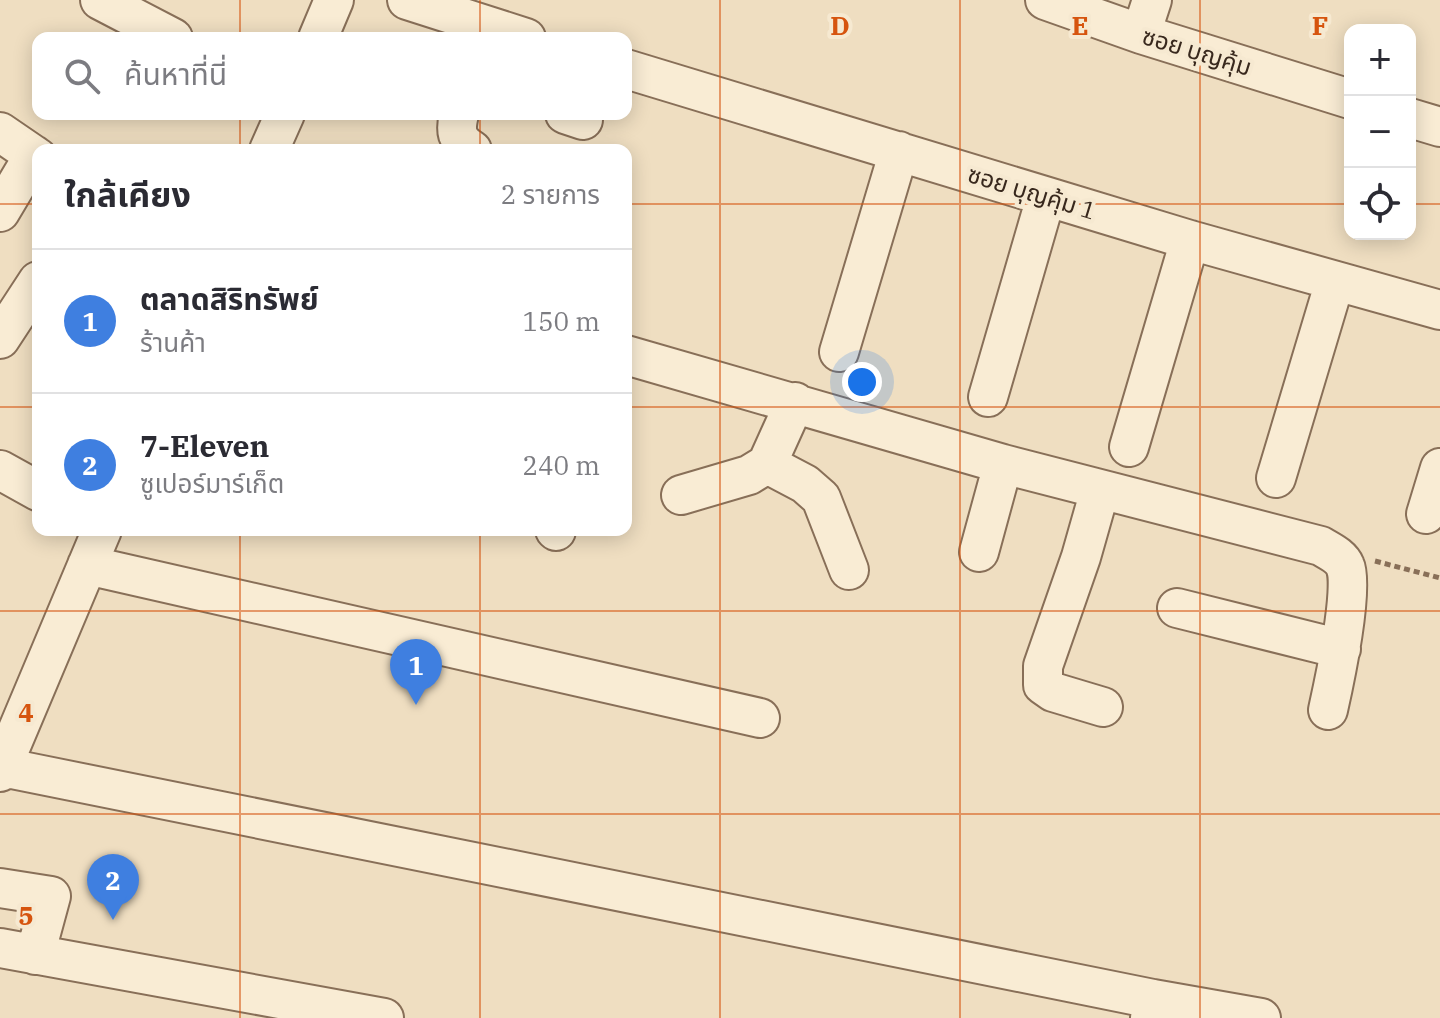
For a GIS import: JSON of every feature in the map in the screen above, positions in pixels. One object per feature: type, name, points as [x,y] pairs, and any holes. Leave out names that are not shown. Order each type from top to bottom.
[{"type":"street","points":[[100,0],[161,32]]},
{"type":"street","points":[[407,0],[511,32]]},
{"type":"street","name":"ซอย บุญคุ้ม","points":[[1045,0],[1146,17],[1344,97]]},
{"type":"street","name":"ซอย บุญคุ้ม 1","points":[[632,71],[1190,240],[1440,310]]},
{"type":"street","points":[[272,144],[282,120]]},
{"type":"street","points":[[458,120],[457,136],[466,144]]},
{"type":"street","points":[[1416,120],[1440,127]]},
{"type":"street","points":[[0,132],[32,153]]},
{"type":"street","points":[[839,352],[899,151]]},
{"type":"street","points":[[0,212],[32,162]]},
{"type":"street","points":[[988,397],[1046,197]]},
{"type":"street","points":[[1129,447],[1190,240]]},
{"type":"street","points":[[1276,478],[1335,281]]},
{"type":"street","points":[[0,339],[32,290]]},
{"type":"street","points":[[632,357],[1003,464],[1321,546],[1341,559],[1347,568],[1348,583],[1341,649],[1328,710]]},
{"type":"street","points":[[681,495],[749,475],[767,464],[795,402]]},
{"type":"street","points":[[767,464],[805,484],[821,498],[849,570]]},
{"type":"street","points":[[979,552],[1003,464]]},
{"type":"street","points":[[1426,514],[1440,468]]},
{"type":"street","points":[[0,470],[32,488]]},
{"type":"street","points":[[1100,490],[1081,557],[1043,666],[1042,678],[1043,685],[1053,692],[1103,707]]},
{"type":"street","points":[[99,536],[8,727],[1,769],[1152,1009],[1261,1018]]},
{"type":"street","points":[[87,565],[760,718]]},
{"type":"street","points":[[1177,608],[1341,649]]},
{"type":"street","points":[[0,888],[51,896],[18,951],[384,1018]]},
{"type":"path","points":[[1365,558],[1440,578]]},
{"type":"place","name":"ตลาดสิริทรัพย์","points":[[416,705]]},
{"type":"place","name":"7-Eleven","points":[[113,920]]}]
